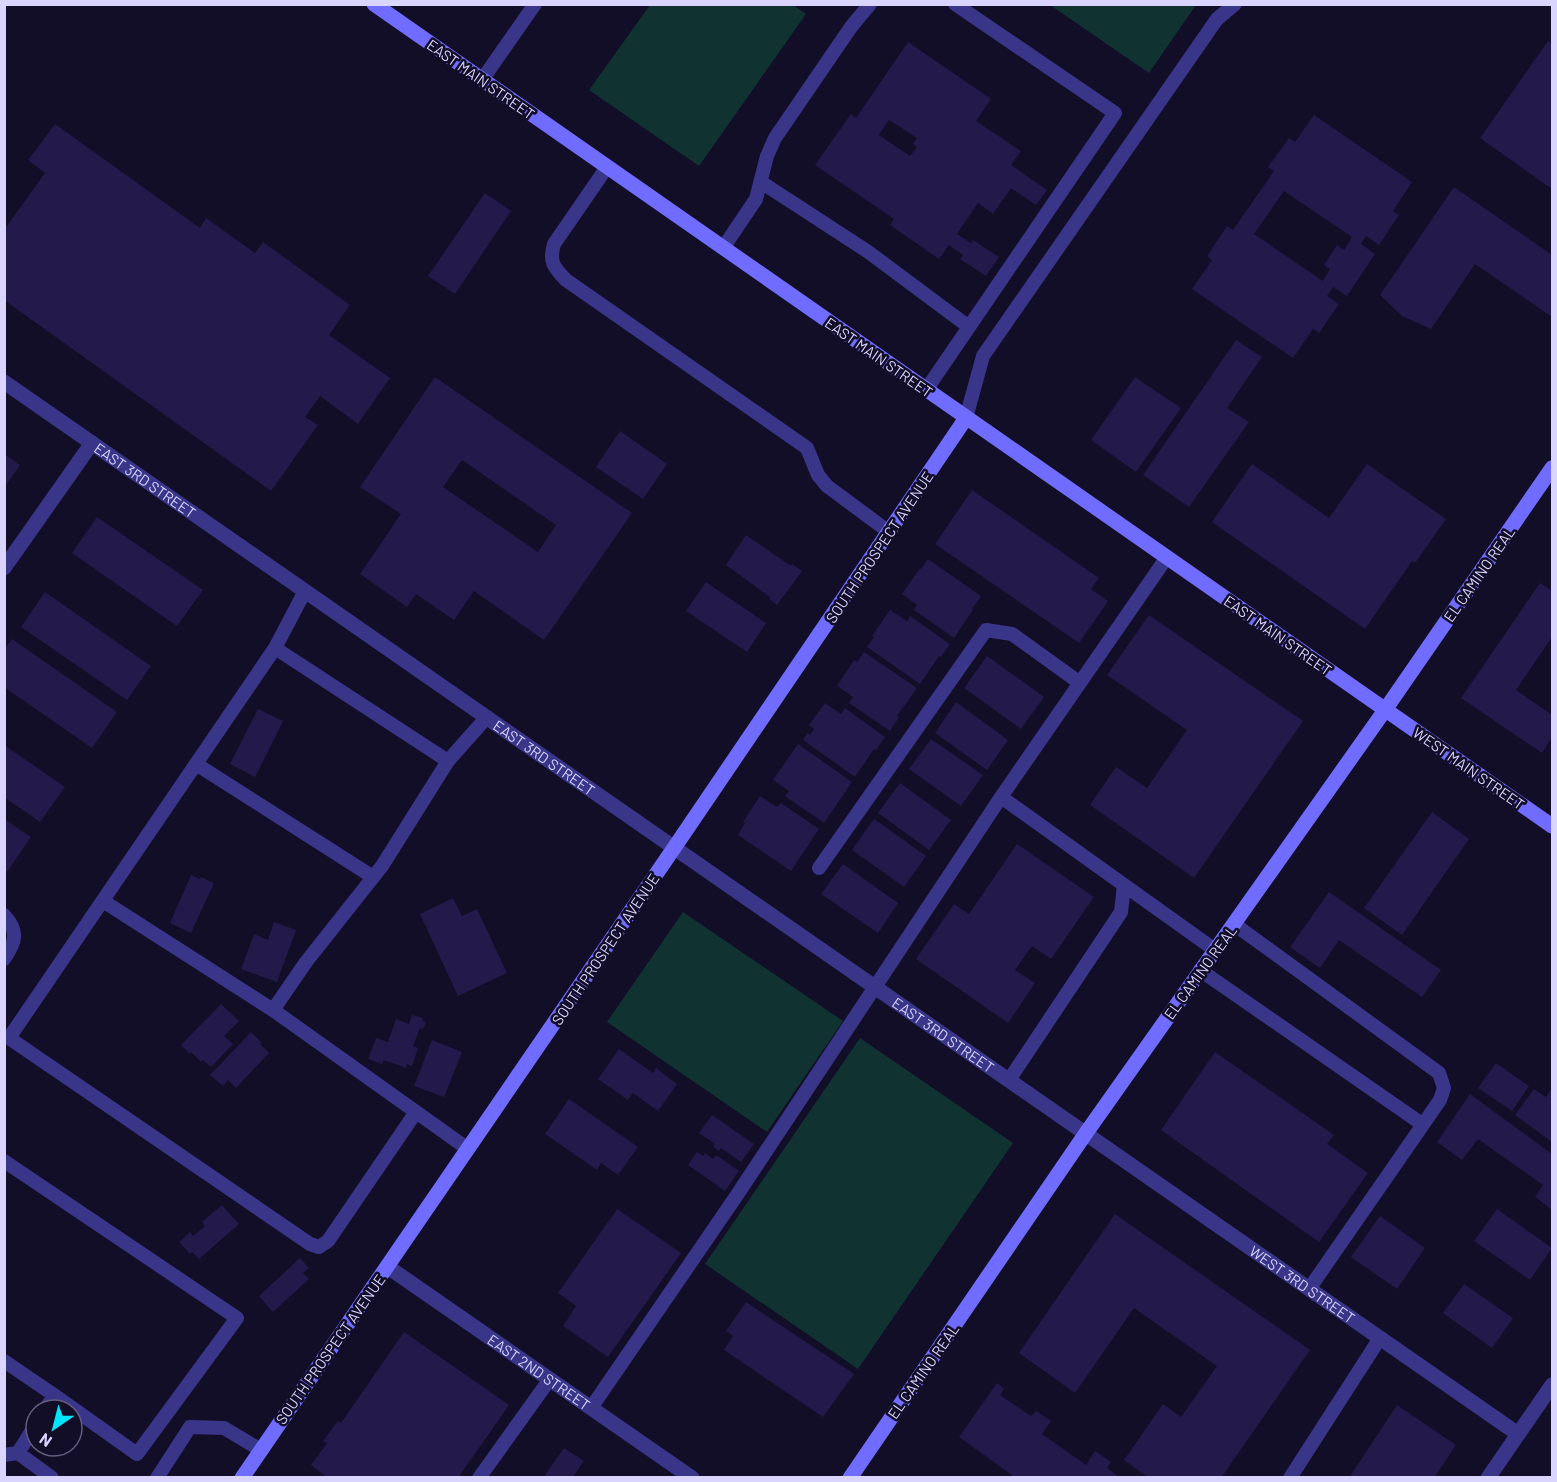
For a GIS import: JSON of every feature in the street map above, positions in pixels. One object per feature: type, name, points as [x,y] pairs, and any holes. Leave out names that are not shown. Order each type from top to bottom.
[{"type":"main road","name":"EAST MAIN STREET","points":[[374,4],[1385,710]]},
{"type":"main road","name":"SOUTH PROSPECT AVENUE","points":[[242,1478],[966,418]]},
{"type":"main road","name":"EL CAMINO REAL","points":[[850,1478],[1086,1134],[1385,710],[1552,468]]},
{"type":"main road","name":"WEST MAIN STREET","points":[[1385,710],[1552,826]]},
{"type":"street","name":"EAST 3RD STREET","points":[[4,382],[1086,1134]]},
{"type":"street","points":[[4,568],[92,443]]},
{"type":"street","name":"WEST 3RD STREET","points":[[1086,1134],[1518,1434]]},
{"type":"street","name":"EAST 2ND STREET","points":[[388,1267],[692,1478]]},
{"type":"street","points":[[1488,1478],[1552,1385]]},
{"type":"lane","points":[[482,80],[535,4]]},
{"type":"lane","points":[[723,248],[756,199],[767,156],[775,138],[851,27],[870,4]]},
{"type":"lane","points":[[926,390],[1115,113],[955,4]]},
{"type":"lane","points":[[966,418],[983,356],[1217,19],[1234,4]]},
{"type":"lane","points":[[607,167],[555,244],[551,256],[555,269],[566,280],[807,448],[818,475],[827,486],[889,532]]},
{"type":"lane","points":[[761,183],[867,251],[969,327]]},
{"type":"lane","points":[[591,1408],[735,1198],[1001,797],[1167,558]]},
{"type":"lane","points":[[306,591],[275,648],[9,1038],[310,1244],[319,1247],[328,1241],[416,1112]]},
{"type":"lane","points":[[819,868],[986,630],[1012,634],[1080,683]]},
{"type":"lane","points":[[275,648],[448,761]]},
{"type":"lane","points":[[273,1010],[306,962],[382,866],[448,761],[487,717]]},
{"type":"lane","points":[[196,764],[373,877]]},
{"type":"lane","points":[[1001,797],[1215,950]]},
{"type":"lane","points":[[1009,1080],[1121,912],[1124,885]]},
{"type":"lane","points":[[103,901],[273,1010],[468,1149]]},
{"type":"lane","points":[[4,915],[13,927],[15,939],[4,959]]},
{"type":"lane","points":[[1234,924],[1439,1073],[1444,1088],[1440,1100],[1309,1289]]},
{"type":"lane","points":[[1200,970],[1422,1124]]},
{"type":"lane","points":[[4,1161],[237,1318],[137,1454],[4,1361]]},
{"type":"lane","points":[[1290,1478],[1380,1338]]},
{"type":"lane","points":[[479,1478],[550,1379]]},
{"type":"lane","points":[[157,1478],[190,1427],[224,1428],[261,1450]]},
{"type":"lane","points":[[24,1438],[11,1454],[52,1478]]},
{"type":"green space","points":[[650,5],[793,5],[806,14],[699,166],[589,90]]},
{"type":"green space","points":[[1050,5],[1196,5],[1149,73]]},
{"type":"green space","points":[[683,912],[843,1021],[767,1132],[607,1022]]},
{"type":"green space","points":[[860,1038],[1013,1143],[858,1369],[705,1264]]},
{"type":"building","points":[[1548,41],[1552,44],[1552,189],[1480,138]]},
{"type":"building","points":[[908,42],[991,99],[976,121],[1021,151],[1011,165],[1047,190],[1036,205],[1011,188],[993,214],[978,203],[957,234],[971,243],[973,240],[999,257],[986,276],[960,259],[963,255],[949,245],[939,259],[890,225],[894,219],[815,165],[851,114],[856,118]],"holes":[[[889,120],[917,138],[913,144],[917,147],[910,156],[879,135]]]},
{"type":"building","points":[[1314,115],[1412,182],[1393,211],[1399,215],[1379,245],[1366,236],[1361,244],[1375,254],[1347,296],[1333,287],[1327,296],[1339,304],[1319,333],[1313,329],[1293,358],[1192,289],[1212,260],[1207,256],[1227,226],[1233,230],[1274,171],[1268,167],[1289,138],[1295,142]],"holes":[[[1284,191],[1352,237],[1344,250],[1337,245],[1324,265],[1330,269],[1323,281],[1254,234]]]},
{"type":"building","points":[[55,124],[200,228],[206,218],[255,253],[263,242],[350,305],[329,335],[390,378],[358,424],[320,396],[305,417],[318,425],[271,491],[4,300],[4,230],[45,173],[28,160]]},
{"type":"building","points":[[1454,187],[1552,255],[1552,317],[1475,264],[1431,329],[1402,316],[1380,295]]},
{"type":"building","points":[[485,193],[511,211],[455,294],[428,276]]},
{"type":"building","points":[[1236,340],[1262,357],[1227,408],[1249,422],[1189,507],[1143,475]]},
{"type":"building","points":[[435,377],[632,513],[544,640],[474,591],[454,620],[416,594],[407,607],[360,574],[401,514],[360,487]],"holes":[[[462,460],[556,525],[538,552],[443,487]]]},
{"type":"building","points":[[1135,377],[1181,408],[1136,472],[1091,440]]},
{"type":"building","points":[[620,431],[667,464],[643,499],[596,467]]},
{"type":"building","points":[[4,454],[20,465],[4,488]]},
{"type":"building","points":[[1252,464],[1329,518],[1367,464],[1446,519],[1415,563],[1412,561],[1365,629],[1212,522]]},
{"type":"building","points":[[972,490],[1099,578],[1091,589],[1108,601],[1079,643],[935,544]]},
{"type":"building","points":[[97,517],[203,590],[177,626],[72,553]]},
{"type":"building","points":[[746,535],[802,571],[777,605],[769,599],[770,597],[726,565]]},
{"type":"building","points":[[928,559],[981,596],[954,638],[914,610],[917,605],[902,594]]},
{"type":"building","points":[[706,582],[766,623],[747,652],[686,611]]},
{"type":"building","points":[[1540,583],[1552,591],[1552,637],[1516,690],[1552,715],[1552,737],[1542,753],[1461,698]]},
{"type":"building","points":[[45,592],[151,666],[127,700],[21,627]]},
{"type":"building","points":[[890,610],[907,621],[910,616],[950,644],[920,684],[867,647]]},
{"type":"building","points":[[1149,615],[1303,721],[1194,878],[1090,805],[1116,767],[1147,788],[1187,730],[1107,675]]},
{"type":"building","points":[[12,639],[117,712],[92,748],[4,687],[4,649]]},
{"type":"building","points":[[864,652],[917,688],[897,716],[899,717],[890,731],[849,703],[853,697],[837,686],[854,660],[857,662]]},
{"type":"building","points":[[987,656],[1044,697],[1021,729],[964,688]]},
{"type":"building","points":[[956,702],[1008,740],[987,770],[935,733]]},
{"type":"building","points":[[825,703],[841,714],[845,708],[885,737],[855,777],[803,740],[807,733],[810,735],[814,729],[809,725]]},
{"type":"building","points":[[258,709],[283,721],[255,777],[230,764]]},
{"type":"building","points":[[931,739],[983,775],[961,806],[909,769]]},
{"type":"building","points":[[798,744],[852,782],[824,823],[785,796],[789,791],[773,780]]},
{"type":"building","points":[[4,745],[65,787],[40,822],[4,797]]},
{"type":"building","points":[[900,783],[951,820],[929,850],[878,813]]},
{"type":"building","points":[[760,796],[777,807],[781,803],[819,829],[791,871],[738,835],[745,823],[743,822]]},
{"type":"building","points":[[1432,812],[1469,839],[1402,935],[1364,908]]},
{"type":"building","points":[[4,819],[31,837],[7,872],[4,870]]},
{"type":"building","points":[[874,819],[926,856],[904,887],[852,850]]},
{"type":"building","points":[[1017,844],[1094,897],[1051,959],[1032,946],[1015,970],[1035,983],[1008,1023],[916,959],[954,904],[969,914]]},
{"type":"building","points":[[843,864],[898,903],[878,933],[821,894]]},
{"type":"building","points":[[191,875],[214,883],[191,933],[170,923]]},
{"type":"building","points":[[1329,892],[1441,970],[1422,997],[1339,940],[1320,968],[1290,947]]},
{"type":"building","points":[[453,898],[462,916],[477,909],[507,973],[458,996],[420,914]]},
{"type":"building","points":[[274,922],[296,930],[277,982],[241,969],[254,934],[268,940]]},
{"type":"building","points":[[221,1004],[239,1021],[224,1036],[233,1044],[211,1067],[203,1060],[201,1062],[191,1052],[190,1054],[181,1045]]},
{"type":"building","points":[[412,1015],[423,1018],[422,1021],[426,1022],[423,1029],[420,1028],[413,1046],[418,1048],[412,1066],[407,1064],[406,1068],[384,1060],[382,1064],[368,1059],[376,1038],[388,1042],[396,1019],[409,1024]]},
{"type":"building","points":[[251,1032],[269,1053],[236,1088],[228,1080],[223,1086],[210,1075]]},
{"type":"building","points":[[432,1040],[462,1052],[444,1097],[414,1086]]},
{"type":"building","points":[[619,1049],[653,1073],[656,1068],[677,1084],[658,1111],[633,1093],[628,1100],[598,1079]]},
{"type":"building","points":[[1215,1052],[1334,1135],[1327,1144],[1368,1173],[1319,1242],[1161,1130]]},
{"type":"building","points":[[1496,1063],[1529,1086],[1512,1111],[1478,1088]]},
{"type":"building","points":[[1552,1088],[1552,1142],[1515,1115],[1534,1089],[1546,1097]]},
{"type":"building","points":[[1470,1094],[1552,1154],[1552,1210],[1535,1197],[1543,1185],[1478,1139],[1462,1160],[1437,1142]]},
{"type":"building","points":[[569,1099],[638,1147],[618,1175],[601,1163],[597,1170],[545,1134]]},
{"type":"building","points":[[712,1115],[754,1144],[741,1162],[721,1148],[719,1151],[713,1147],[715,1144],[699,1133]]},
{"type":"building","points":[[697,1152],[703,1156],[705,1153],[713,1159],[716,1155],[739,1171],[725,1191],[688,1165]]},
{"type":"building","points":[[222,1205],[239,1224],[199,1259],[192,1252],[190,1254],[179,1242],[190,1232],[193,1236],[205,1226],[202,1222]]},
{"type":"building","points":[[617,1209],[681,1253],[608,1357],[563,1326],[576,1306],[558,1293]]},
{"type":"building","points":[[1497,1209],[1552,1248],[1530,1280],[1474,1241]]},
{"type":"building","points":[[1115,1214],[1310,1350],[1221,1478],[1149,1478],[1124,1460],[1163,1404],[1181,1417],[1217,1366],[1134,1308],[1075,1393],[1019,1353]]},
{"type":"building","points":[[1380,1216],[1425,1248],[1397,1289],[1351,1257]]},
{"type":"building","points":[[300,1258],[309,1268],[303,1273],[309,1279],[273,1312],[259,1296]]},
{"type":"building","points":[[1464,1284],[1513,1318],[1492,1348],[1443,1313]]},
{"type":"building","points":[[746,1302],[854,1374],[823,1417],[724,1350],[733,1336],[726,1331]]},
{"type":"building","points":[[404,1332],[509,1405],[458,1478],[328,1478],[311,1465],[327,1443],[323,1441],[338,1421],[341,1423]]},
{"type":"building","points":[[997,1383],[1004,1389],[1000,1395],[1031,1416],[1036,1411],[1051,1421],[1042,1434],[1086,1465],[1095,1451],[1111,1462],[1107,1468],[1120,1478],[1016,1478],[959,1437]]},
{"type":"building","points":[[1397,1405],[1456,1445],[1434,1478],[1349,1478]]},
{"type":"building","points":[[564,1448],[584,1461],[572,1478],[543,1478]]}]
